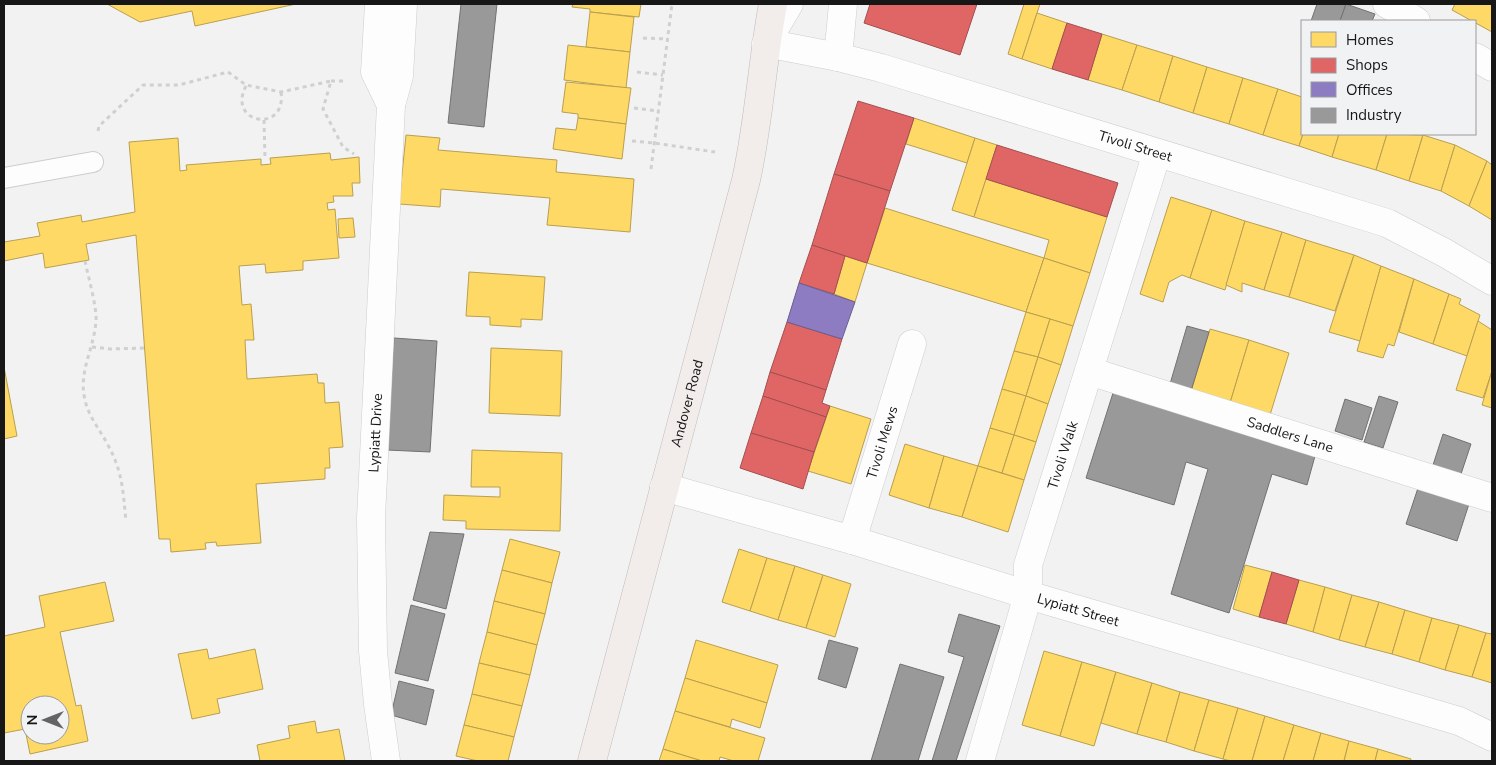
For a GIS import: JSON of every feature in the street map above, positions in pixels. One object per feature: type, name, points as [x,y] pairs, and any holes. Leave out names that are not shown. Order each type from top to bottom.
[{"type":"highway","name":"Andover Road","points":[[592,761],[751,158],[772,4]]},
{"type":"street","name":"Lypiatt Drive","points":[[379,4],[375,72],[391,105]]},
{"type":"street","name":"Lypiatt Drive","points":[[386,761],[373,651],[371,518],[391,105],[398,76],[403,4]]},
{"type":"street","name":"Andover Road","points":[[766,43],[789,4]]},
{"type":"street","points":[[838,57],[843,4]]},
{"type":"street","points":[[1387,4],[1414,20]]},
{"type":"street","name":"Tivoli Street","points":[[766,43],[838,57],[881,68],[1387,223],[1445,253],[1492,281]]},
{"type":"street","points":[[1476,57],[1492,67]]},
{"type":"street","name":"Tivoli Walk","points":[[980,761],[1028,595],[1028,564],[1157,153]]},
{"type":"street","name":"Tivoli Mews","points":[[852,540],[912,344]]},
{"type":"street","name":"Saddlers Lane","points":[[1089,371],[1492,498]]},
{"type":"street","name":"Lypiatt Street","points":[[664,487],[852,540],[1028,595],[1459,721],[1492,738]]},
{"type":"lane","points":[[4,178],[93,162]]},
{"type":"path","points":[[651,169],[672,4]]},
{"type":"path","points":[[643,38],[668,39]]},
{"type":"path","points":[[93,162],[99,126],[143,85],[179,86],[228,72],[246,86],[281,92],[331,81],[323,108],[343,147],[358,157]]},
{"type":"path","points":[[637,72],[663,75]]},
{"type":"path","points":[[246,86],[241,94],[241,104],[246,113],[254,118],[264,120],[272,117],[279,110],[282,101],[281,92]]},
{"type":"path","points":[[634,108],[658,111]]},
{"type":"path","points":[[264,120],[265,159]]},
{"type":"path","points":[[632,141],[751,158]]},
{"type":"path","points":[[85,261],[96,319],[92,347],[84,368],[83,386],[85,400],[92,420],[109,447],[121,474],[126,521]]},
{"type":"path","points":[[92,347],[111,349],[145,348]]},
{"type":"building: Homes","points":[[107,4],[296,4],[195,26],[192,11],[140,22]]},
{"type":"building: Homes","points":[[573,4],[641,4],[639,17],[590,12],[590,9],[572,7]]},
{"type":"building: Homes","points":[[1024,4],[1040,4],[1022,59],[1008,54]]},
{"type":"building: Homes","points":[[1455,4],[1492,4],[1492,32],[1476,23],[1476,20],[1470,20],[1452,10]]},
{"type":"building: Homes","points":[[590,12],[634,17],[630,52],[586,47]]},
{"type":"building: Homes","points":[[1037,13],[1067,23],[1052,69],[1022,59]]},
{"type":"building: Homes","points":[[1102,34],[1137,45],[1122,90],[1088,80]]},
{"type":"building: Homes","points":[[568,45],[630,52],[626,88],[564,80]]},
{"type":"building: Homes","points":[[1137,45],[1173,56],[1159,102],[1122,90]]},
{"type":"building: Homes","points":[[1173,56],[1207,67],[1193,113],[1159,102]]},
{"type":"building: Homes","points":[[1207,67],[1243,78],[1229,124],[1193,113]]},
{"type":"building: Homes","points":[[1243,78],[1278,89],[1263,135],[1229,124]]},
{"type":"building: Homes","points":[[566,82],[631,88],[626,124],[578,118],[578,114],[562,112]]},
{"type":"building: Homes","points":[[1278,89],[1301,97],[1301,135],[1303,135],[1299,146],[1263,135]]},
{"type":"building: Homes","points":[[578,118],[626,124],[622,159],[553,149],[556,128],[576,130]]},
{"type":"building: Homes","points":[[914,118],[975,138],[967,163],[906,144]]},
{"type":"building: Homes","points":[[406,135],[440,138],[438,150],[557,160],[556,172],[634,179],[630,232],[547,225],[550,198],[441,189],[440,207],[399,204]]},
{"type":"building: Homes","points":[[1303,135],[1339,135],[1332,157],[1299,146]]},
{"type":"building: Homes","points":[[1339,135],[1387,135],[1376,170],[1332,157]]},
{"type":"building: Homes","points":[[1387,135],[1423,135],[1409,181],[1376,170]]},
{"type":"building: Homes","points":[[1423,135],[1455,145],[1441,191],[1409,181]]},
{"type":"building: Homes","points":[[178,138],[180,171],[187,170],[186,165],[261,159],[261,165],[271,164],[270,158],[330,153],[331,160],[359,157],[360,183],[352,183],[353,196],[333,196],[334,202],[327,203],[328,210],[335,209],[339,258],[303,261],[303,270],[266,273],[265,264],[239,266],[242,305],[251,304],[254,340],[245,340],[247,379],[317,374],[318,383],[324,383],[325,403],[339,402],[343,447],[329,448],[330,468],[325,468],[325,479],[256,484],[261,543],[217,546],[216,542],[205,543],[206,549],[171,552],[170,539],[159,539],[136,235],[86,244],[89,260],[45,268],[43,253],[4,261],[4,242],[40,236],[37,223],[81,215],[82,222],[135,212],[129,142]]},
{"type":"building: Homes","points":[[975,138],[997,145],[974,217],[952,210]]},
{"type":"building: Homes","points":[[1455,145],[1487,161],[1469,206],[1441,191]]},
{"type":"building: Homes","points":[[1487,161],[1492,165],[1492,220],[1469,206]]},
{"type":"building: Homes","points":[[986,179],[1107,217],[1090,273],[1044,258],[1049,240],[974,217]]},
{"type":"building: Homes","points":[[1171,197],[1212,210],[1190,278],[1182,275],[1169,282],[1163,302],[1140,294]]},
{"type":"building: Homes","points":[[885,208],[1044,258],[1026,312],[867,263]]},
{"type":"building: Homes","points":[[1212,210],[1245,221],[1225,290],[1190,278]]},
{"type":"building: Homes","points":[[353,218],[355,237],[339,238],[338,219]]},
{"type":"building: Homes","points":[[1245,221],[1282,232],[1264,290],[1242,283],[1242,292],[1226,285]]},
{"type":"building: Homes","points":[[1282,232],[1306,240],[1289,297],[1264,290]]},
{"type":"building: Homes","points":[[1306,240],[1354,255],[1335,311],[1289,297]]},
{"type":"building: Homes","points":[[1354,255],[1381,266],[1360,341],[1329,332]]},
{"type":"building: Homes","points":[[845,256],[867,263],[855,302],[834,294]]},
{"type":"building: Homes","points":[[1044,258],[1090,273],[1073,326],[1026,312]]},
{"type":"building: Homes","points":[[1381,266],[1414,279],[1394,346],[1388,344],[1383,358],[1357,351]]},
{"type":"building: Homes","points":[[469,272],[545,277],[542,320],[521,319],[521,327],[490,325],[490,317],[466,316]]},
{"type":"building: Homes","points":[[1414,279],[1449,294],[1433,344],[1399,332]]},
{"type":"building: Homes","points":[[1449,294],[1461,299],[1459,304],[1480,315],[1467,356],[1433,344]]},
{"type":"building: Homes","points":[[1026,312],[1050,319],[1038,357],[1014,351]]},
{"type":"building: Homes","points":[[1050,319],[1073,326],[1061,365],[1038,357]]},
{"type":"building: Homes","points":[[1478,321],[1492,330],[1492,371],[1483,398],[1456,390]]},
{"type":"building: Homes","points":[[1210,329],[1249,340],[1230,403],[1191,391]]},
{"type":"building: Homes","points":[[1249,340],[1289,353],[1270,415],[1230,403]]},
{"type":"building: Homes","points":[[491,348],[562,351],[560,416],[489,413]]},
{"type":"building: Homes","points":[[1014,351],[1038,357],[1026,396],[1002,389]]},
{"type":"building: Homes","points":[[1038,357],[1061,365],[1048,404],[1026,396]]},
{"type":"building: Homes","points":[[4,367],[17,436],[4,439]]},
{"type":"building: Homes","points":[[1492,371],[1492,408],[1482,405]]},
{"type":"building: Homes","points":[[1002,389],[1026,396],[1014,435],[990,428]]},
{"type":"building: Homes","points":[[1026,396],[1048,404],[1036,442],[1014,435]]},
{"type":"building: Homes","points":[[830,406],[871,419],[851,484],[808,471]]},
{"type":"building: Homes","points":[[990,428],[1014,435],[1002,473],[978,466]]},
{"type":"building: Homes","points":[[1014,435],[1036,442],[1024,480],[1002,473]]},
{"type":"building: Homes","points":[[905,444],[944,456],[929,508],[889,495]]},
{"type":"building: Homes","points":[[472,450],[562,453],[560,531],[466,529],[466,521],[443,520],[444,495],[500,497],[500,487],[471,487]]},
{"type":"building: Homes","points":[[944,456],[978,466],[962,517],[929,508]]},
{"type":"building: Homes","points":[[978,466],[1024,480],[1008,532],[962,517]]},
{"type":"building: Homes","points":[[510,539],[560,552],[552,583],[502,570]]},
{"type":"building: Homes","points":[[739,549],[767,558],[750,611],[722,602]]},
{"type":"building: Homes","points":[[767,558],[795,566],[778,620],[750,611]]},
{"type":"building: Homes","points":[[1245,565],[1272,572],[1259,617],[1233,609]]},
{"type":"building: Homes","points":[[795,566],[823,575],[806,628],[778,620]]},
{"type":"building: Homes","points":[[502,570],[552,583],[545,614],[494,601]]},
{"type":"building: Homes","points":[[823,575],[851,584],[835,637],[806,628]]},
{"type":"building: Homes","points":[[1299,580],[1325,587],[1313,632],[1286,624]]},
{"type":"building: Homes","points":[[105,582],[114,621],[60,632],[76,706],[81,705],[88,741],[30,754],[28,745],[70,745],[70,695],[20,695],[20,730],[4,733],[4,636],[45,627],[39,596]]},
{"type":"building: Homes","points":[[1325,587],[1352,595],[1339,640],[1313,632]]},
{"type":"building: Homes","points":[[1352,595],[1379,602],[1365,647],[1339,640]]},
{"type":"building: Homes","points":[[494,601],[545,614],[537,645],[487,632]]},
{"type":"building: Homes","points":[[1379,602],[1405,610],[1392,654],[1365,647]]},
{"type":"building: Homes","points":[[1405,610],[1432,618],[1419,662],[1392,654]]},
{"type":"building: Homes","points":[[1432,618],[1459,625],[1445,670],[1419,662]]},
{"type":"building: Homes","points":[[1459,625],[1486,633],[1472,677],[1445,670]]},
{"type":"building: Homes","points":[[487,632],[537,645],[530,675],[479,663]]},
{"type":"building: Homes","points":[[1486,633],[1492,634],[1492,683],[1472,677]]},
{"type":"building: Homes","points":[[696,640],[778,665],[767,703],[685,678]]},
{"type":"building: Homes","points":[[207,649],[209,659],[255,649],[263,689],[217,699],[220,713],[192,719],[178,654]]},
{"type":"building: Homes","points":[[1044,651],[1082,662],[1060,736],[1022,725]]},
{"type":"building: Homes","points":[[1082,662],[1116,672],[1094,746],[1060,736]]},
{"type":"building: Homes","points":[[479,663],[530,675],[522,706],[472,694]]},
{"type":"building: Homes","points":[[1116,672],[1152,683],[1137,734],[1101,723]]},
{"type":"building: Homes","points":[[685,678],[767,703],[760,728],[732,719],[730,727],[675,711]]},
{"type":"building: Homes","points":[[1152,683],[1180,692],[1166,742],[1137,734]]},
{"type":"building: Homes","points":[[1180,692],[1209,700],[1194,751],[1166,742]]},
{"type":"building: Homes","points":[[472,694],[522,706],[514,737],[464,725]]},
{"type":"building: Homes","points":[[1209,700],[1238,708],[1223,759],[1194,751]]},
{"type":"building: Homes","points":[[1238,708],[1265,716],[1252,761],[1223,759]]},
{"type":"building: Homes","points":[[675,711],[765,738],[758,761],[734,761],[720,757],[719,761],[702,761],[663,749]]},
{"type":"building: Homes","points":[[1265,716],[1294,725],[1283,761],[1252,761]]},
{"type":"building: Homes","points":[[315,721],[317,733],[339,729],[345,761],[260,761],[257,745],[290,738],[288,726]]},
{"type":"building: Homes","points":[[464,725],[514,737],[508,761],[478,761],[456,756]]},
{"type":"building: Homes","points":[[1294,725],[1321,733],[1313,761],[1283,761]]},
{"type":"building: Homes","points":[[1321,733],[1349,741],[1344,761],[1313,761]]},
{"type":"building: Homes","points":[[1349,741],[1378,749],[1375,761],[1344,761]]},
{"type":"building: Homes","points":[[663,749],[702,761],[659,761]]},
{"type":"building: Homes","points":[[1378,749],[1411,759],[1411,761],[1375,761]]},
{"type":"building: Shops","points":[[870,4],[977,4],[960,55],[864,23]]},
{"type":"building: Shops","points":[[1067,23],[1102,34],[1088,80],[1052,69]]},
{"type":"building: Shops","points":[[858,101],[914,118],[890,191],[834,174]]},
{"type":"building: Shops","points":[[997,145],[1118,183],[1107,217],[986,179]]},
{"type":"building: Shops","points":[[834,174],[890,191],[867,263],[812,245]]},
{"type":"building: Shops","points":[[812,245],[845,256],[834,294],[799,283]]},
{"type":"building: Shops","points":[[787,322],[842,339],[826,390],[770,372]]},
{"type":"building: Shops","points":[[770,372],[826,390],[822,403],[830,406],[826,417],[763,396]]},
{"type":"building: Shops","points":[[763,396],[826,417],[814,452],[751,433]]},
{"type":"building: Shops","points":[[751,433],[814,452],[803,489],[740,468]]},
{"type":"building: Shops","points":[[1272,572],[1299,580],[1286,624],[1259,617]]},
{"type":"building: Offices","points":[[799,283],[855,302],[842,339],[787,322]]},
{"type":"building: Industry","points":[[461,4],[497,4],[484,127],[448,123]]},
{"type":"building: Industry","points":[[1317,4],[1346,4],[1340,20],[1311,20]]},
{"type":"building: Industry","points":[[1346,4],[1375,14],[1372,20],[1340,20]]},
{"type":"building: Industry","points":[[1187,326],[1209,332],[1191,391],[1170,384]]},
{"type":"building: Industry","points":[[394,338],[437,341],[430,452],[387,450]]},
{"type":"building: Industry","points":[[1113,393],[1315,456],[1307,485],[1272,474],[1229,613],[1171,594],[1208,469],[1186,462],[1174,505],[1086,478]]},
{"type":"building: Industry","points":[[1379,396],[1398,402],[1383,448],[1364,442]]},
{"type":"building: Industry","points":[[1345,399],[1372,408],[1362,440],[1335,431]]},
{"type":"building: Industry","points":[[1443,434],[1471,444],[1461,474],[1433,465]]},
{"type":"building: Industry","points":[[1418,488],[1469,504],[1457,541],[1406,524]]},
{"type":"building: Industry","points":[[430,532],[464,534],[446,609],[413,600]]},
{"type":"building: Industry","points":[[411,605],[445,614],[428,681],[395,673]]},
{"type":"building: Industry","points":[[959,614],[1000,626],[956,761],[932,761],[964,657],[948,652]]},
{"type":"building: Industry","points":[[829,640],[858,648],[846,688],[818,679]]},
{"type":"building: Industry","points":[[900,664],[944,677],[918,761],[871,761]]},
{"type":"building: Industry","points":[[399,681],[434,690],[426,725],[391,715]]}]
